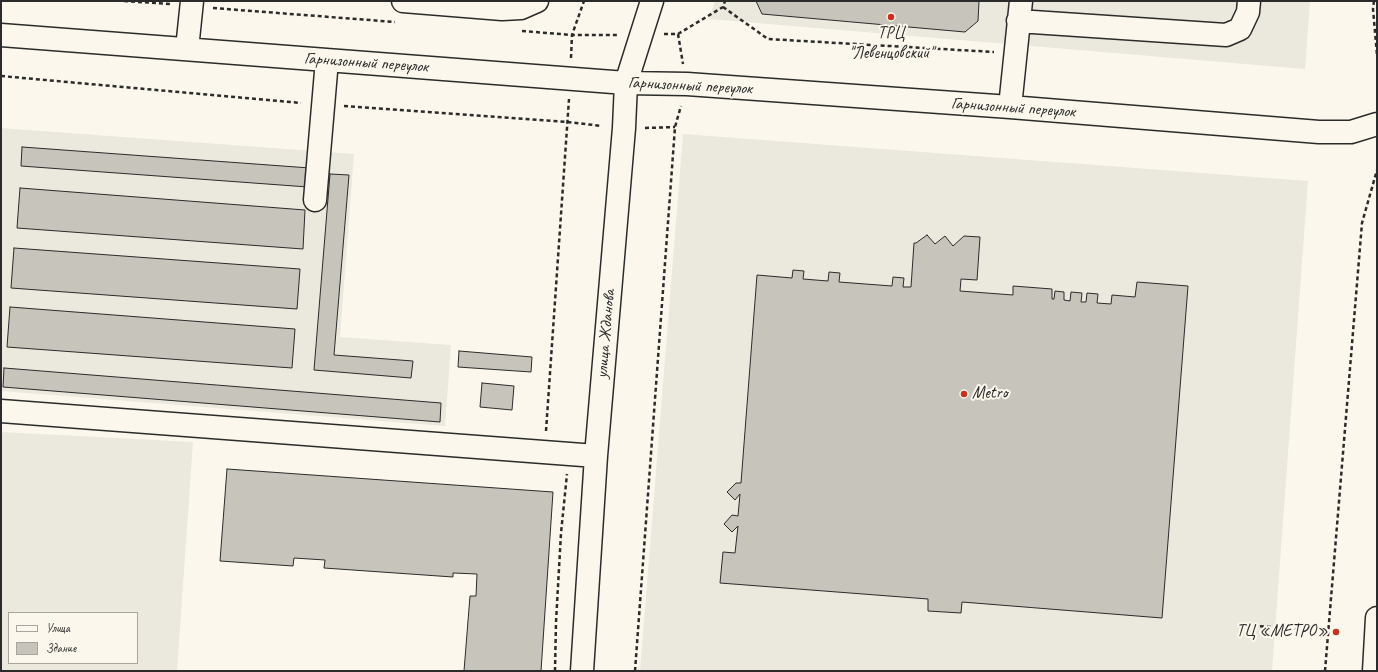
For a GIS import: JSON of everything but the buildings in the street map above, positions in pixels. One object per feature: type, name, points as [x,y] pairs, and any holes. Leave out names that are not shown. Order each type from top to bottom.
[{"type":"street","points":[[400,11],[521,8],[537,1]]},
{"type":"street","name":"улица Жданова","points":[[582,671],[596,456],[624,128],[626,83],[652,1]]},
{"type":"street","points":[[1010,107],[1019,11],[1226,34],[1240,29],[1248,12],[1249,1]]},
{"type":"street","points":[[187,49],[192,4]]},
{"type":"street","name":"Гарнизонный переулок","points":[[1,35],[626,83],[687,84],[1010,107],[1319,132],[1351,132],[1377,124]]},
{"type":"street","points":[[315,200],[327,60]]},
{"type":"street","points":[[1,411],[596,456]]},
{"type":"street","points":[[1374,671],[1377,618]]},
{"type":"path","points":[[124,1],[400,11]]},
{"type":"path","points":[[584,1],[572,35],[571,79],[546,425],[546,452],[561,471],[579,481],[594,496]]},
{"type":"path","points":[[517,31],[572,35],[678,34],[723,7],[725,1]]},
{"type":"path","points":[[1374,1],[1373,9],[1377,55]]},
{"type":"path","points":[[723,7],[768,39],[1015,53]]},
{"type":"path","points":[[635,671],[675,127],[687,84],[678,34]]},
{"type":"path","points":[[1326,671],[1362,223],[1377,170]]},
{"type":"path","points":[[555,671],[560,548],[567,474]]},
{"type":"path","points":[[1246,625],[1307,630]]},
{"type":"shaded area","points":[[715,1],[1310,1],[1305,69],[709,19]]},
{"type":"shaded area","points":[[1,128],[354,154],[340,337],[451,345],[445,426],[1,391]]},
{"type":"shaded area","points":[[683,134],[1308,181],[1272,671],[640,671]]},
{"type":"shaded area","points":[[1,432],[193,442],[177,671],[1,671]]},
{"type":"place","name":"ТРЦ \"Левенцовский\"","points":[[891,17]]},
{"type":"place","name":"Metro","points":[[964,394]]},
{"type":"place","name":"ТЦ «МЕТРО»","points":[[1336,632]]}]
